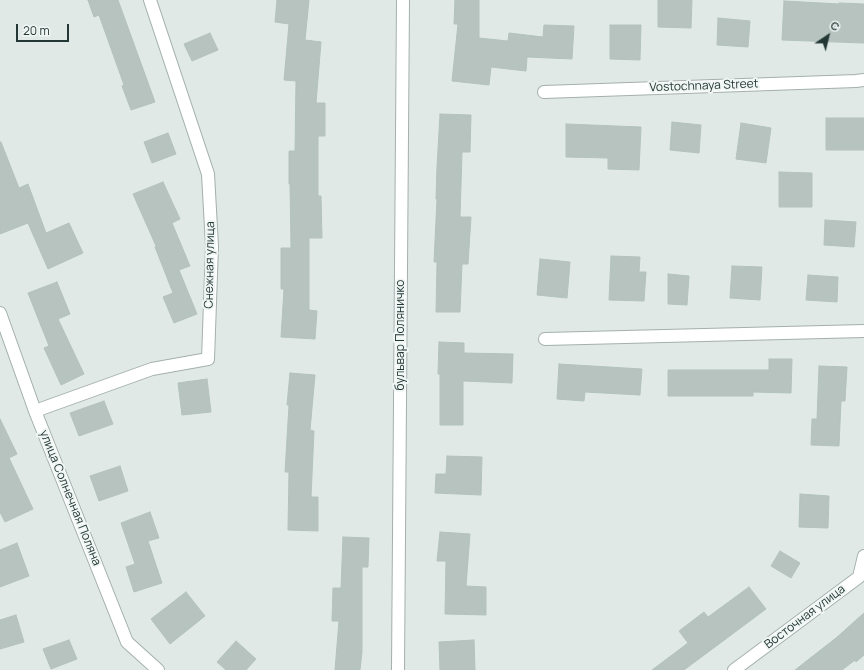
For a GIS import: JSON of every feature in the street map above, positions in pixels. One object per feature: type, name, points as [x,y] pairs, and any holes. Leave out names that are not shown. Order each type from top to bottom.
[{"type":"street","name":"Снежная улица","points":[[35,411],[152,369],[208,359],[212,246],[208,174],[150,0]]},
{"type":"street","name":"бульвар Поляничко","points":[[398,670],[403,0]]},
{"type":"street","name":"Vostochnaya Street","points":[[544,92],[864,80]]},
{"type":"street","name":"улица Солнечная Поляна","points":[[0,313],[35,411],[127,642],[158,670]]},
{"type":"street","points":[[545,339],[864,331]]},
{"type":"street","name":"Восточная улица","points":[[734,670],[859,577],[864,556]]},
{"type":"building","points":[[88,0],[118,0],[155,102],[131,110],[122,86],[124,85],[99,15],[94,17]]},
{"type":"building","points":[[277,0],[309,0],[305,40],[321,42],[316,103],[325,103],[325,136],[318,136],[318,196],[321,196],[322,238],[309,238],[309,310],[317,311],[315,339],[281,337],[284,289],[281,289],[281,248],[291,248],[289,151],[295,151],[296,81],[284,80],[289,24],[275,22]]},
{"type":"building","points":[[455,0],[479,0],[479,38],[508,41],[509,33],[543,37],[544,25],[574,26],[572,59],[527,57],[526,71],[491,67],[489,85],[452,81],[458,24],[454,24]]},
{"type":"building","points":[[658,0],[692,0],[691,28],[658,27]]},
{"type":"building","points":[[784,1],[864,4],[864,43],[782,40]]},
{"type":"building","points":[[718,18],[750,21],[748,47],[717,45]]},
{"type":"building","points":[[610,25],[641,25],[640,60],[610,59]]},
{"type":"building","points":[[210,33],[218,50],[192,61],[184,44]]},
{"type":"building","points":[[440,114],[471,115],[470,152],[462,152],[460,217],[471,217],[468,264],[462,264],[460,312],[436,312],[437,262],[434,262]]},
{"type":"building","points":[[826,118],[864,118],[864,150],[826,150]]},
{"type":"building","points":[[672,122],[701,125],[699,153],[670,150]]},
{"type":"building","points":[[741,123],[771,128],[766,163],[736,159]]},
{"type":"building","points":[[566,124],[641,127],[639,170],[608,169],[608,158],[566,157]]},
{"type":"building","points":[[168,133],[176,154],[152,163],[144,142]]},
{"type":"building","points":[[0,142],[19,188],[28,184],[46,233],[69,223],[83,253],[48,269],[28,223],[0,234]]},
{"type":"building","points":[[779,172],[812,173],[812,207],[779,207]]},
{"type":"building","points":[[163,182],[180,219],[172,223],[190,266],[179,270],[197,314],[174,323],[163,297],[173,293],[155,247],[156,246],[133,194]]},
{"type":"building","points":[[825,220],[856,222],[854,247],[824,245]]},
{"type":"building","points":[[611,256],[640,257],[639,272],[646,272],[644,301],[609,300]]},
{"type":"building","points":[[540,259],[570,262],[567,298],[537,295]]},
{"type":"building","points":[[732,266],[762,267],[760,300],[730,298]]},
{"type":"building","points":[[668,274],[689,276],[687,305],[668,304]]},
{"type":"building","points":[[808,275],[838,277],[837,302],[806,300]]},
{"type":"building","points":[[57,282],[70,314],[58,319],[84,374],[61,385],[44,348],[49,346],[28,293]]},
{"type":"building","points":[[439,342],[464,343],[464,353],[513,354],[512,383],[463,381],[463,425],[440,425],[440,374],[438,374]]},
{"type":"building","points":[[769,359],[792,359],[791,393],[753,392],[753,396],[668,396],[668,370],[769,370]]},
{"type":"building","points":[[559,364],[642,369],[640,395],[585,392],[584,401],[557,399]]},
{"type":"building","points":[[819,366],[847,367],[845,401],[841,401],[839,446],[811,445],[812,419],[817,419]]},
{"type":"building","points":[[290,373],[315,375],[310,430],[314,431],[311,497],[318,497],[318,531],[288,530],[289,472],[285,472],[289,405],[287,405]]},
{"type":"building","points":[[207,379],[211,412],[182,415],[178,383]]},
{"type":"building","points":[[104,401],[113,424],[79,436],[70,413]]},
{"type":"building","points":[[0,419],[17,454],[9,458],[33,509],[5,522],[0,512]]},
{"type":"building","points":[[447,456],[482,457],[481,495],[435,493],[436,474],[446,474]]},
{"type":"building","points":[[120,466],[128,491],[99,501],[90,476]]},
{"type":"building","points":[[800,494],[829,496],[828,528],[799,527]]},
{"type":"building","points":[[150,512],[159,538],[148,541],[162,583],[134,592],[126,567],[135,564],[121,523]]},
{"type":"building","points":[[440,532],[470,534],[466,586],[486,587],[486,615],[445,614],[446,561],[437,561]]},
{"type":"building","points":[[343,537],[369,538],[368,567],[362,567],[362,652],[360,670],[335,670],[339,621],[332,621],[333,588],[341,588]]},
{"type":"building","points":[[17,543],[29,576],[0,587],[0,550]]},
{"type":"building","points":[[780,551],[800,563],[791,578],[771,566]]},
{"type":"building","points":[[749,587],[766,609],[684,670],[652,670],[688,643],[679,631],[704,612],[708,617]]},
{"type":"building","points":[[186,592],[205,616],[170,644],[151,619]]},
{"type":"building","points":[[864,613],[864,655],[856,662],[855,660],[842,670],[795,670],[836,638]]},
{"type":"building","points":[[16,615],[24,642],[0,649],[0,620]]},
{"type":"building","points":[[69,640],[77,659],[51,669],[43,649]]},
{"type":"building","points":[[474,640],[475,670],[440,670],[439,642]]},
{"type":"building","points":[[236,641],[256,659],[246,670],[226,670],[217,662]]}]
